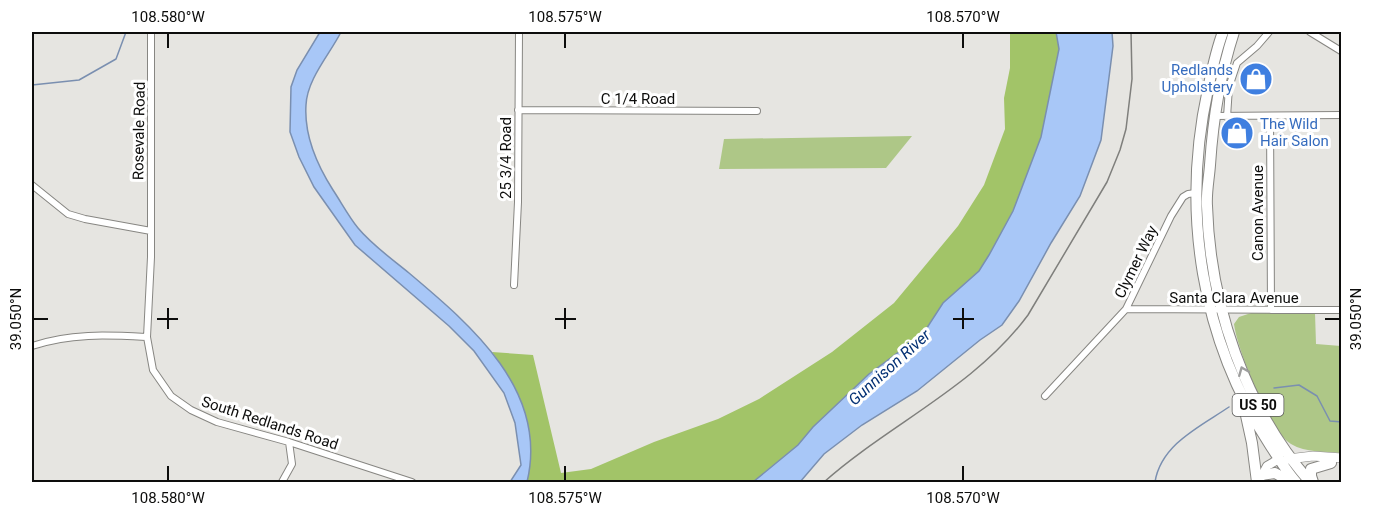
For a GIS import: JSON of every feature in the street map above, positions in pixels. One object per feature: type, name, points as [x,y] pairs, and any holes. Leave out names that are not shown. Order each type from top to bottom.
[{"type":"highway","name":"US 50","points":[[1223,32],[1217,47],[1201,122],[1196,193],[1201,267],[1215,309],[1253,396],[1292,459],[1312,483]]},
{"type":"highway","points":[[1214,116],[1209,100],[1227,32]]},
{"type":"highway","name":"US 50","points":[[1234,32],[1224,66],[1214,116],[1207,206],[1218,339],[1253,419],[1294,483]]},
{"type":"highway","points":[[1201,122],[1205,130],[1201,200],[1207,206]]},
{"type":"highway","points":[[1242,396],[1259,480],[1275,473],[1294,483]]},
{"type":"highway","points":[[1312,483],[1311,469],[1315,466],[1338,462]]},
{"type":"main road","points":[[1279,459],[1304,458],[1313,462],[1338,462]]},
{"type":"street","name":"Rosevale Road","points":[[151,32],[151,231]]},
{"type":"street","name":"25 3/4 Road","points":[[514,285],[518,202],[519,32]]},
{"type":"street","points":[[1227,117],[1229,87],[1237,63],[1269,32]]},
{"type":"street","points":[[1310,32],[1341,51]]},
{"type":"street","name":"C 1/4 Road","points":[[518,110],[758,111]]},
{"type":"street","points":[[1214,116],[1341,115]]},
{"type":"street","name":"Canon Avenue","points":[[1270,116],[1271,310]]},
{"type":"street","points":[[32,185],[68,213],[85,219],[151,231]]},
{"type":"street","name":"Clymer Way","points":[[1045,396],[1126,309],[1183,197],[1196,193]]},
{"type":"street","name":"South Redlands Road","points":[[151,231],[147,337],[153,370],[171,396],[191,410],[217,422],[289,442],[412,483]]},
{"type":"street","name":"Santa Clara Avenue","points":[[1126,309],[1341,310]]},
{"type":"street","points":[[32,346],[61,337],[99,335],[147,337]]},
{"type":"street","points":[[282,483],[292,464],[289,442]]},
{"type":"street","points":[[1259,480],[1267,465],[1279,459]]},
{"type":"green space","points":[[1010,32],[1056,32],[1059,49],[1041,137],[1013,211],[989,255],[979,271],[943,303],[923,334],[869,374],[813,427],[798,445],[753,482],[527,482],[530,447],[524,414],[511,382],[492,352],[533,355],[561,473],[591,469],[654,442],[718,419],[759,399],[832,352],[894,303],[958,226],[984,185],[1005,129],[1004,98],[1010,68]]},
{"type":"green space","points":[[912,136],[886,168],[719,169],[724,139]]},
{"type":"green space","points":[[1254,312],[1315,313],[1316,344],[1341,346],[1341,453],[1297,447],[1283,436],[1274,424],[1256,389],[1236,336],[1234,324],[1239,317]]},
{"type":"water","points":[[320,32],[341,32],[315,76],[307,95],[307,127],[317,160],[345,209],[364,234],[457,315],[500,363],[516,390],[527,418],[531,449],[527,482],[510,482],[521,465],[515,423],[504,393],[474,351],[449,326],[355,245],[314,187],[299,157],[290,132],[291,87],[297,70]]},
{"type":"water","name":"Gunnison River","points":[[1056,32],[1112,32],[1113,46],[1101,140],[1080,196],[1019,301],[1002,325],[917,391],[862,425],[824,454],[800,482],[753,482],[798,445],[813,427],[869,374],[923,334],[943,303],[979,271],[1013,211],[1041,137],[1059,49]]},
{"type":"waterway","points":[[32,85],[79,80],[116,59],[126,32]]},
{"type":"waterway","points":[[1274,388],[1299,385],[1317,396],[1330,421],[1342,422]]},
{"type":"waterway","points":[[1155,482],[1165,457],[1174,447],[1184,437],[1229,407]]},
{"type":"railway","points":[[824,482],[849,461],[930,404],[983,363],[1028,315],[1107,182],[1120,150],[1126,129],[1132,79],[1131,32]]},
{"type":"place","name":"Redlands Upholstery","points":[[1256,79]]},
{"type":"place","name":"The Wild Hair Salon","points":[[1237,133]]}]
